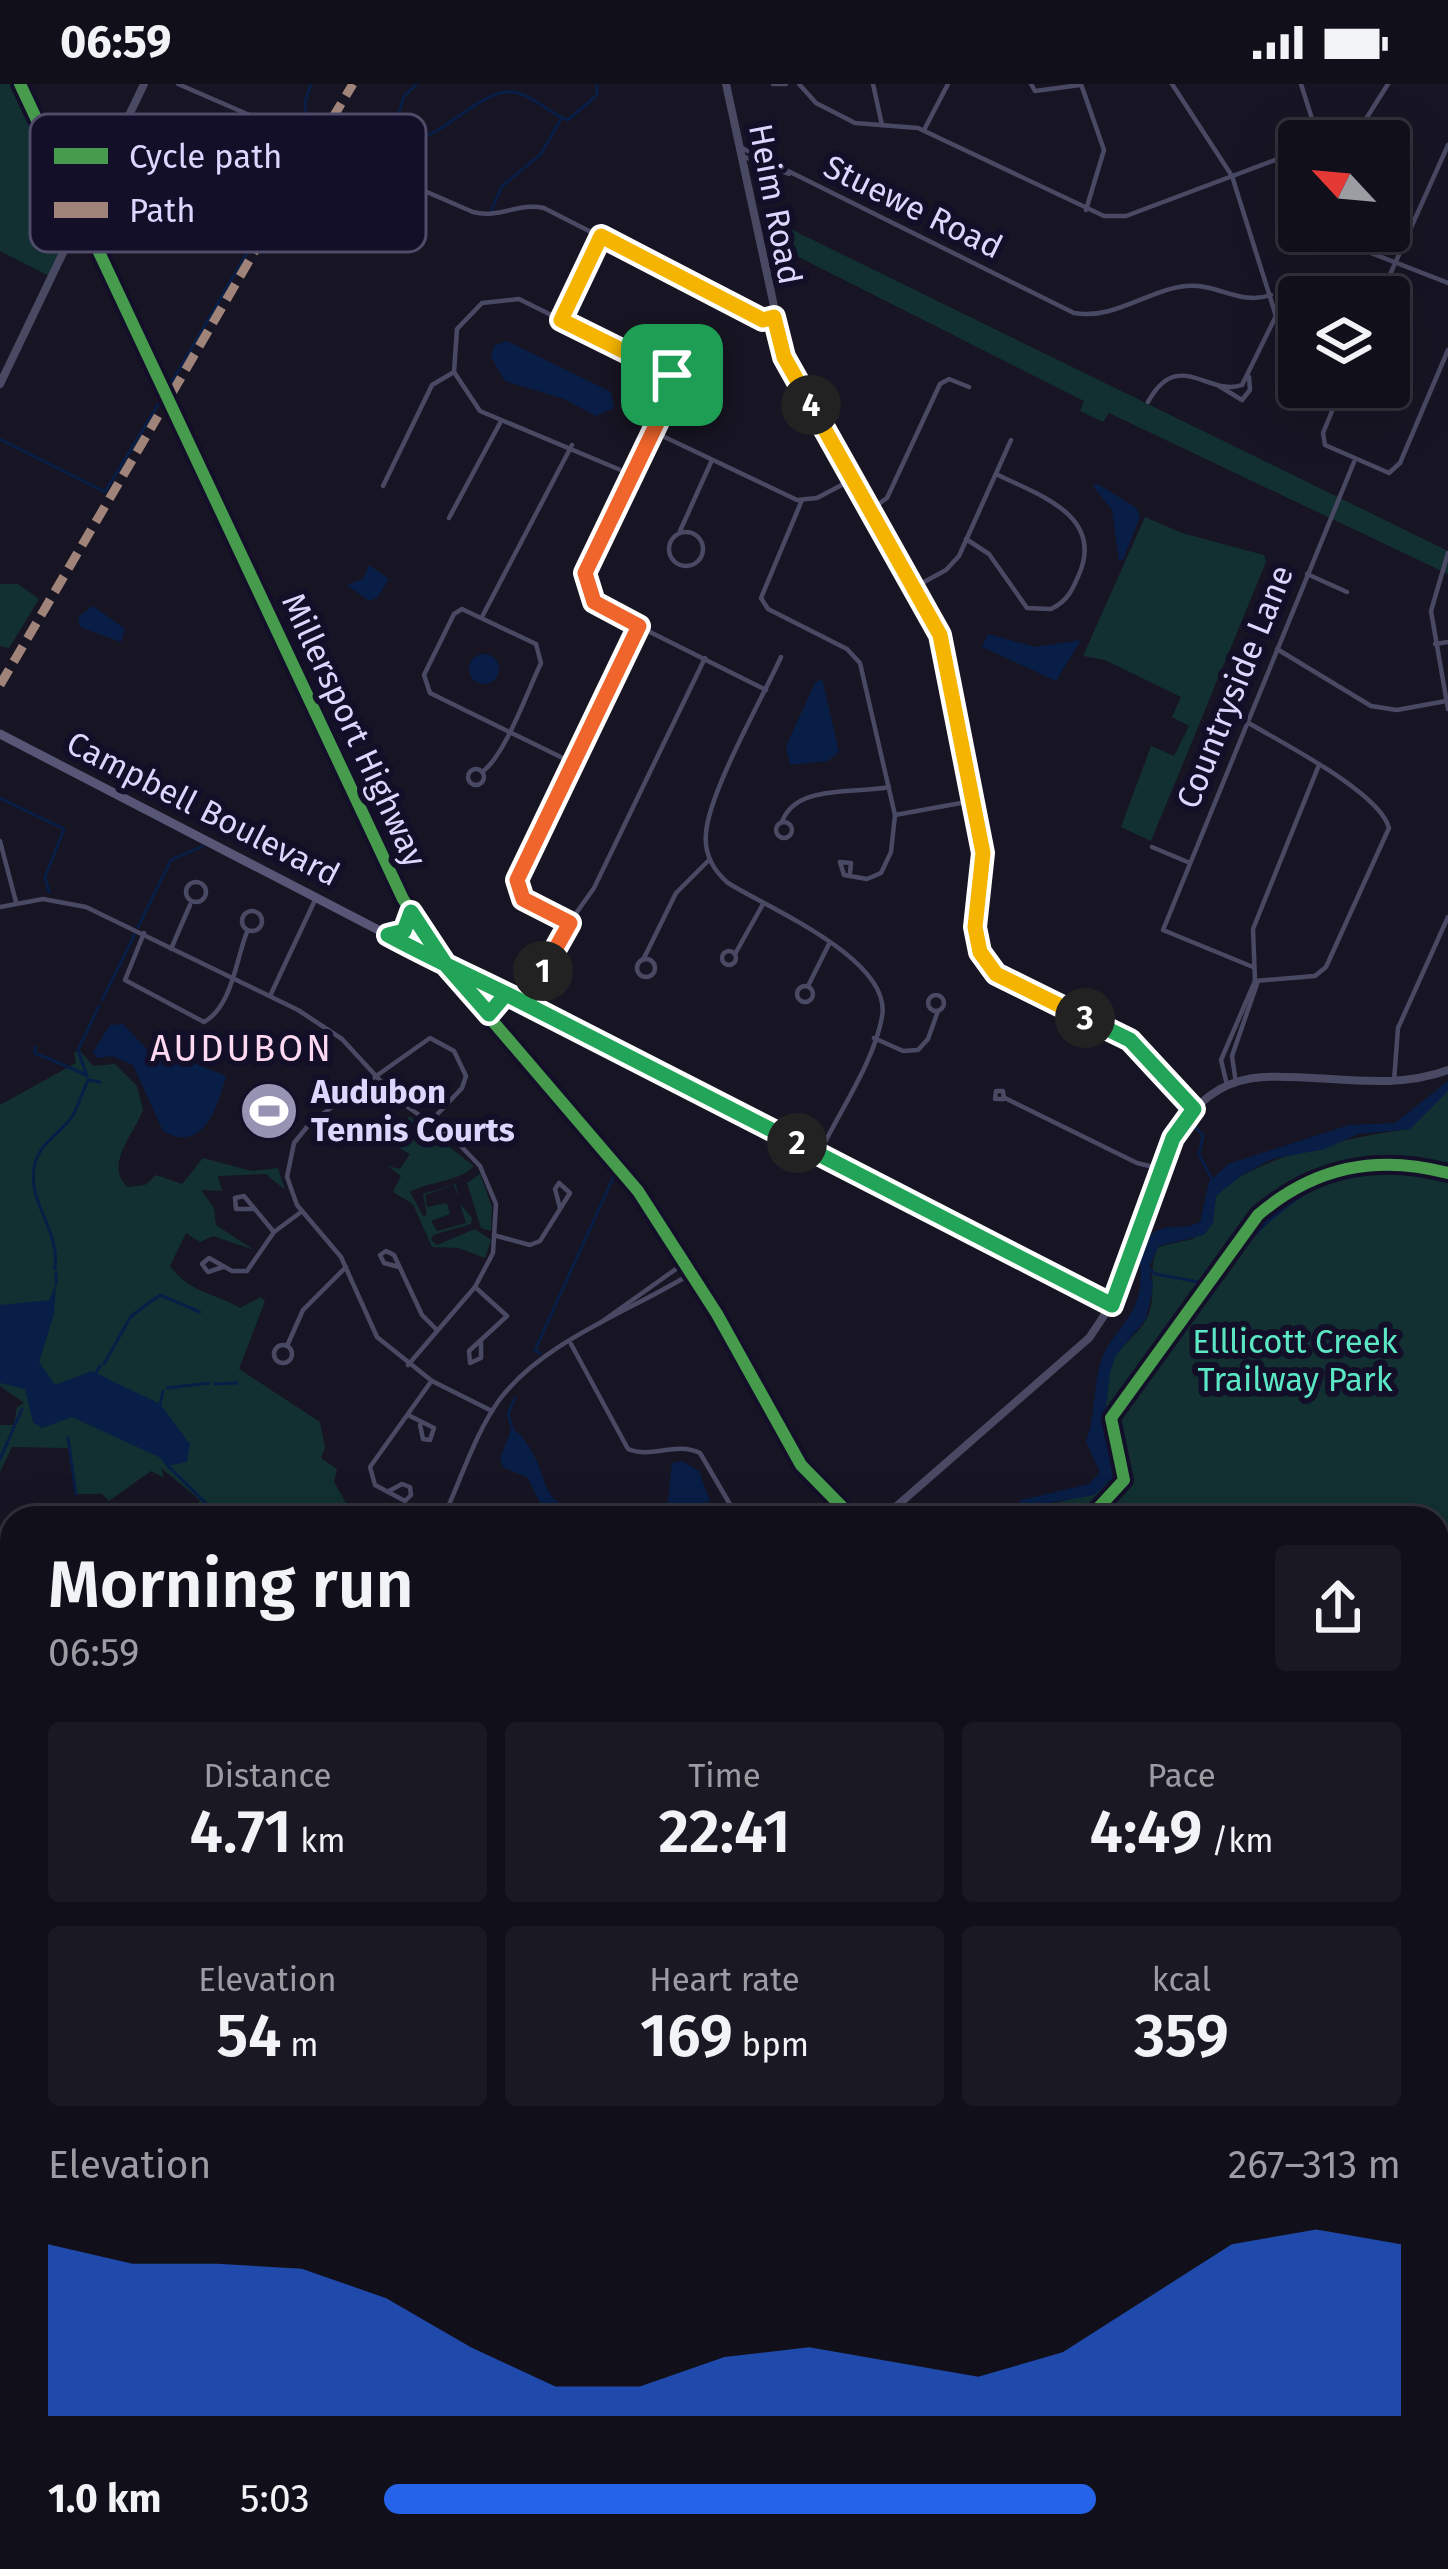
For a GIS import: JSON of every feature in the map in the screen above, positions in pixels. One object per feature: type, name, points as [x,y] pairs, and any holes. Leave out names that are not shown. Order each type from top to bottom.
[{"type":"main road","name":"Millersport Highway","points":[[20,84],[34,114]]},
{"type":"main road","name":"Millersport Highway","points":[[99,252],[411,912],[446,965],[638,1191],[689,1268],[801,1465],[841,1506]]},
{"type":"main road","name":"Campbell Boulevard","points":[[0,734],[446,965]]},
{"type":"main road","points":[[388,935],[404,931],[411,912]]},
{"type":"street","points":[[130,114],[144,84]]},
{"type":"street","points":[[178,84],[247,114]]},
{"type":"street","name":"Heim Road","points":[[726,84],[784,357],[940,635],[983,853],[975,927],[986,963],[1009,981],[1130,1040],[1194,1109]]},
{"type":"street","points":[[772,84],[786,84]]},
{"type":"street","points":[[800,84],[822,106],[863,125],[924,130],[1086,210],[1126,215],[1278,159]]},
{"type":"street","points":[[873,84],[882,125]]},
{"type":"street","points":[[924,130],[948,84]]},
{"type":"street","points":[[1031,84],[1035,91],[1082,84],[1104,150],[1086,210]]},
{"type":"street","points":[[1148,403],[1175,377],[1234,388],[1249,375],[1275,324],[1271,295],[1232,176],[1172,84]]},
{"type":"street","points":[[1301,84],[1314,120]]},
{"type":"street","points":[[1365,120],[1388,84]]},
{"type":"street","points":[[1389,276],[1448,146]]},
{"type":"street","name":"Stuewe Road","points":[[741,151],[1059,308],[1083,314],[1108,312],[1191,286],[1248,300],[1271,295]]},
{"type":"street","points":[[426,192],[493,216],[533,205],[763,320],[774,317]]},
{"type":"street","points":[[561,320],[601,236]]},
{"type":"street","points":[[0,384],[63,252]]},
{"type":"street","points":[[1373,252],[1448,283]]},
{"type":"street","points":[[631,474],[572,445],[500,423],[472,403],[454,372],[457,329],[482,303],[519,299],[674,375],[674,388],[585,573],[588,593],[604,609],[766,690]]},
{"type":"street","points":[[1335,408],[1323,441],[1354,462],[1384,474],[1397,467],[1448,350]]},
{"type":"street","points":[[383,486],[432,385],[454,372]]},
{"type":"street","points":[[1215,382],[1242,400],[1250,390],[1249,375]]},
{"type":"street","points":[[870,510],[887,498],[940,384],[952,379],[969,387]]},
{"type":"street","points":[[448,518],[500,423]]},
{"type":"street","points":[[652,431],[802,500]]},
{"type":"street","points":[[913,588],[946,570],[966,539],[1011,440]]},
{"type":"street","points":[[483,616],[572,445]]},
{"type":"street","points":[[679,534],[689,532],[702,542],[703,552],[693,564],[673,558],[670,547],[712,460]]},
{"type":"street","name":"Countryside Lane","points":[[1253,967],[1163,930],[1354,462]]},
{"type":"street","points":[[966,539],[989,554],[1027,608],[1051,610],[1069,596],[1085,551],[1077,521],[1062,507],[996,474]]},
{"type":"street","points":[[850,873],[867,879],[885,868],[895,815],[857,658],[768,609],[761,598],[802,500],[853,479]]},
{"type":"street","points":[[1277,649],[1371,706],[1397,710],[1447,705],[1435,644],[1433,592],[1448,553]]},
{"type":"street","points":[[1307,574],[1347,592]]},
{"type":"street","points":[[482,772],[508,731],[541,663],[540,651],[483,616],[462,609],[454,614],[424,675],[425,685],[508,731],[573,763]]},
{"type":"street","points":[[570,923],[523,899],[516,885],[639,626]]},
{"type":"street","points":[[1435,644],[1448,642]]},
{"type":"street","points":[[781,657],[708,821],[710,859],[728,884],[862,964],[877,981],[884,1011],[819,1154]]},
{"type":"street","points":[[527,1004],[594,888],[705,658]]},
{"type":"street","points":[[1246,722],[1318,765],[1383,814],[1389,831],[1326,968],[1315,976],[1257,981]]},
{"type":"street","points":[[1232,1084],[1232,1056],[1257,981],[1253,929],[1318,765]]},
{"type":"street","points":[[782,822],[789,807],[807,796],[889,787]]},
{"type":"street","points":[[895,815],[971,801]]},
{"type":"street","points":[[0,841],[16,902]]},
{"type":"street","points":[[1152,847],[1190,862]]},
{"type":"street","points":[[644,960],[676,893],[710,859]]},
{"type":"street","points":[[270,996],[316,898]]},
{"type":"street","points":[[0,907],[16,902],[73,903],[270,996],[328,1029],[429,1123],[462,1146],[489,1180],[497,1236],[475,1287],[408,1365]]},
{"type":"street","points":[[171,949],[190,904]]},
{"type":"street","points":[[735,953],[763,904]]},
{"type":"street","points":[[1394,1081],[1398,1028],[1448,917]]},
{"type":"street","points":[[144,933],[124,976],[154,999],[206,1022],[232,980],[247,932]]},
{"type":"street","points":[[808,986],[830,944]]},
{"type":"street","points":[[446,965],[1112,1305]]},
{"type":"street","points":[[489,1014],[506,994]]},
{"type":"street","points":[[874,1038],[903,1051],[917,1050],[928,1039],[938,1011]]},
{"type":"street","points":[[429,1123],[465,1080],[464,1068],[451,1047],[425,1039],[311,1122],[294,1143],[286,1177],[301,1212],[346,1268],[377,1337],[432,1382],[492,1411]]},
{"type":"street","points":[[897,1506],[1089,1338],[1112,1305],[1173,1138],[1194,1109],[1232,1084],[1263,1077],[1394,1081],[1448,1070]]},
{"type":"street","points":[[1005,1098],[1137,1163],[1162,1169]]},
{"type":"street","points":[[497,1236],[537,1244],[560,1208]]},
{"type":"street","points":[[254,1209],[274,1232]]},
{"type":"street","points":[[223,1267],[236,1273],[249,1269],[274,1232],[301,1212]]},
{"type":"street","points":[[399,1267],[422,1315],[437,1330]]},
{"type":"street","points":[[286,1346],[308,1303],[346,1268]]},
{"type":"street","points":[[596,1327],[689,1268]]},
{"type":"street","points":[[448,1506],[492,1411],[520,1378],[689,1268]]},
{"type":"street","points":[[475,1287],[507,1316],[481,1343]]},
{"type":"street","points":[[570,1343],[628,1449],[642,1453],[682,1447],[700,1453],[731,1506]]},
{"type":"street","points":[[389,1491],[370,1480],[370,1467],[432,1382]]},
{"type":"street","points":[[407,1415],[420,1425]]},
{"type":"green space","points":[[0,84],[20,84],[34,114],[30,114],[30,252],[63,252],[51,277],[0,251]]},
{"type":"green space","points":[[766,217],[1448,551],[1448,574],[1109,413],[1103,422],[1080,411],[1084,401],[775,245]]},
{"type":"green space","points":[[1145,517],[1182,533],[1264,555],[1266,562],[1151,841],[1121,827],[1151,746],[1174,756],[1189,726],[1172,717],[1181,697],[1105,660],[1083,656]]},
{"type":"green space","points":[[0,584],[18,584],[39,599],[9,648],[0,646]]},
{"type":"green space","points":[[80,1051],[93,1066],[115,1064],[137,1086],[143,1110],[119,1160],[121,1179],[128,1187],[145,1185],[156,1175],[182,1184],[203,1158],[252,1171],[278,1168],[285,1190],[266,1174],[218,1176],[222,1191],[201,1190],[214,1208],[216,1225],[254,1250],[213,1236],[200,1242],[186,1233],[170,1266],[195,1287],[240,1308],[261,1297],[265,1301],[239,1369],[320,1422],[325,1448],[321,1458],[337,1469],[334,1482],[348,1506],[197,1506],[200,1500],[161,1468],[164,1478],[151,1471],[109,1501],[102,1494],[76,1494],[68,1448],[12,1447],[0,1472],[0,1425],[14,1425],[17,1407],[24,1403],[0,1386],[0,1105],[76,1063],[74,1052]]},
{"type":"green space","name":"Audubon Tennis Courts","points":[[252,1089],[297,1111],[286,1132],[242,1110]]},
{"type":"green space","name":"Elllicott Creek Trailway Park","points":[[1448,1090],[1448,1506],[1049,1506],[1092,1491],[1113,1477],[1107,1381],[1116,1355],[1150,1311],[1158,1247],[1193,1239],[1213,1223],[1216,1197],[1252,1170],[1335,1143],[1410,1129]]},
{"type":"green space","points":[[409,1116],[474,1166],[410,1192],[423,1216],[427,1215],[423,1194],[456,1184],[458,1197],[454,1185],[425,1195],[427,1207],[447,1203],[450,1214],[431,1221],[437,1231],[466,1223],[460,1204],[472,1218],[471,1224],[433,1235],[431,1240],[437,1245],[475,1229],[491,1240],[485,1258],[459,1248],[432,1247],[413,1204],[393,1192],[401,1176],[388,1166],[400,1169],[410,1154],[397,1147]]},
{"type":"green space","points":[[480,1174],[492,1207],[491,1231],[481,1228],[467,1183]]},
{"type":"water","points":[[507,341],[611,392],[614,408],[596,416],[564,399],[505,381],[491,357],[494,346]]},
{"type":"water","points":[[1098,484],[1136,508],[1140,517],[1123,560],[1119,561],[1112,510],[1092,485]]},
{"type":"water","points":[[369,565],[389,579],[377,598],[369,601],[347,585],[363,579]]},
{"type":"water","points":[[93,606],[125,629],[121,642],[80,627],[78,617]]},
{"type":"water","points":[[988,634],[1036,647],[1081,640],[1056,681],[982,647]]},
{"type":"water","points":[[484,654],[495,658],[499,669],[495,680],[484,684],[473,680],[469,669],[473,658]]},
{"type":"water","points":[[822,679],[839,752],[828,761],[790,765],[786,746],[815,683]]},
{"type":"water","points":[[123,1024],[153,1056],[191,1062],[226,1076],[213,1112],[199,1132],[177,1137],[163,1131],[133,1065],[112,1056],[97,1058],[93,1052],[110,1025]]},
{"type":"water","points":[[1448,1081],[1448,1091],[1410,1129],[1358,1134],[1325,1149],[1272,1159],[1216,1196],[1213,1223],[1204,1235],[1159,1246],[1149,1267],[1153,1287],[1146,1319],[1116,1355],[1110,1373],[1104,1423],[1113,1477],[1095,1495],[1017,1506],[1021,1500],[1089,1484],[1100,1472],[1086,1442],[1098,1370],[1135,1306],[1142,1251],[1150,1236],[1161,1229],[1200,1222],[1209,1182],[1228,1164],[1349,1125],[1395,1123]]},
{"type":"water","points":[[56,1284],[54,1314],[39,1362],[55,1385],[92,1371],[160,1404],[190,1444],[187,1462],[166,1466],[161,1458],[72,1417],[42,1428],[33,1422],[25,1389],[0,1383],[0,1305],[49,1300]]},
{"type":"water","points":[[512,1427],[527,1444],[553,1498],[564,1506],[542,1506],[527,1477],[504,1468],[500,1459]]},
{"type":"water","points":[[682,1461],[699,1471],[710,1501],[699,1506],[655,1506],[668,1502],[672,1463]]},
{"type":"waterway","points":[[306,114],[311,84]]},
{"type":"waterway","points":[[399,114],[404,96],[417,84]]},
{"type":"waterway","points":[[426,136],[481,101],[506,92],[525,95],[568,120],[597,95],[597,84]]},
{"type":"waterway","points":[[491,211],[502,186],[541,154],[561,119]]},
{"type":"waterway","points":[[169,387],[248,252]]},
{"type":"waterway","points":[[0,439],[105,492],[161,400]]},
{"type":"waterway","points":[[0,798],[64,829],[45,877],[49,892]]},
{"type":"waterway","points":[[138,927],[171,860],[203,846]]},
{"type":"waterway","points":[[102,1000],[135,934]]},
{"type":"waterway","points":[[87,1076],[78,1050],[99,1006]]},
{"type":"waterway","points":[[35,1047],[35,1053],[87,1075]]},
{"type":"waterway","points":[[55,1269],[53,1241],[35,1193],[36,1159],[73,1115],[88,1080],[100,1082]]},
{"type":"waterway","points":[[1192,1124],[1203,1135],[1199,1155],[1212,1179]]},
{"type":"waterway","points":[[1114,1426],[1211,1285],[1249,1240],[1291,1203],[1338,1177],[1390,1168],[1448,1179]]},
{"type":"waterway","points":[[540,1353],[535,1350],[613,1178]]},
{"type":"waterway","points":[[1146,1265],[1155,1274],[1199,1282]]},
{"type":"waterway","points":[[56,1273],[56,1284]]},
{"type":"waterway","points":[[104,1364],[131,1316],[160,1295],[200,1312]]},
{"type":"waterway","points":[[96,1373],[100,1366]]},
{"type":"waterway","points":[[167,1388],[209,1383]]},
{"type":"waterway","points":[[215,1384],[237,1383]]},
{"type":"waterway","points":[[160,1404],[163,1391]]},
{"type":"waterway","points":[[512,1427],[508,1414],[515,1398]]},
{"type":"waterway","points":[[0,1459],[22,1409]]},
{"type":"waterway","points":[[68,1438],[76,1494]]},
{"type":"waterway","points":[[168,1466],[209,1506]]},
{"type":"marked path","points":[[335,114],[353,84]]},
{"type":"marked path","points":[[172,393],[254,252]]},
{"type":"marked path","points":[[0,685],[158,416]]},
{"type":"cycle path","points":[[20,84],[34,114]]},
{"type":"cycle path","points":[[99,252],[403,899],[460,983],[638,1191],[717,1314],[801,1465],[841,1506]]},
{"type":"cycle path","points":[[1100,1506],[1124,1480],[1111,1418],[1258,1215],[1301,1186],[1347,1169],[1396,1165],[1448,1173]]},
{"type":"place","name":"Audubon Tennis Courts","points":[[269,1111]]},
{"type":"district","name":"AUDUBON","points":[[242,1049]]},
{"type":"route","points":[[672,375],[561,320],[601,236],[763,320],[774,317],[784,357],[940,635],[983,853],[975,927],[980,952],[996,974],[1130,1040],[1194,1109],[1173,1138],[1134,1257],[1112,1305],[506,994],[489,1014],[446,965],[411,912],[404,931],[388,935],[446,965],[472,978],[506,994],[527,1004],[570,923],[523,899],[517,880],[639,626],[594,602],[585,573],[674,388],[672,375]]}]
